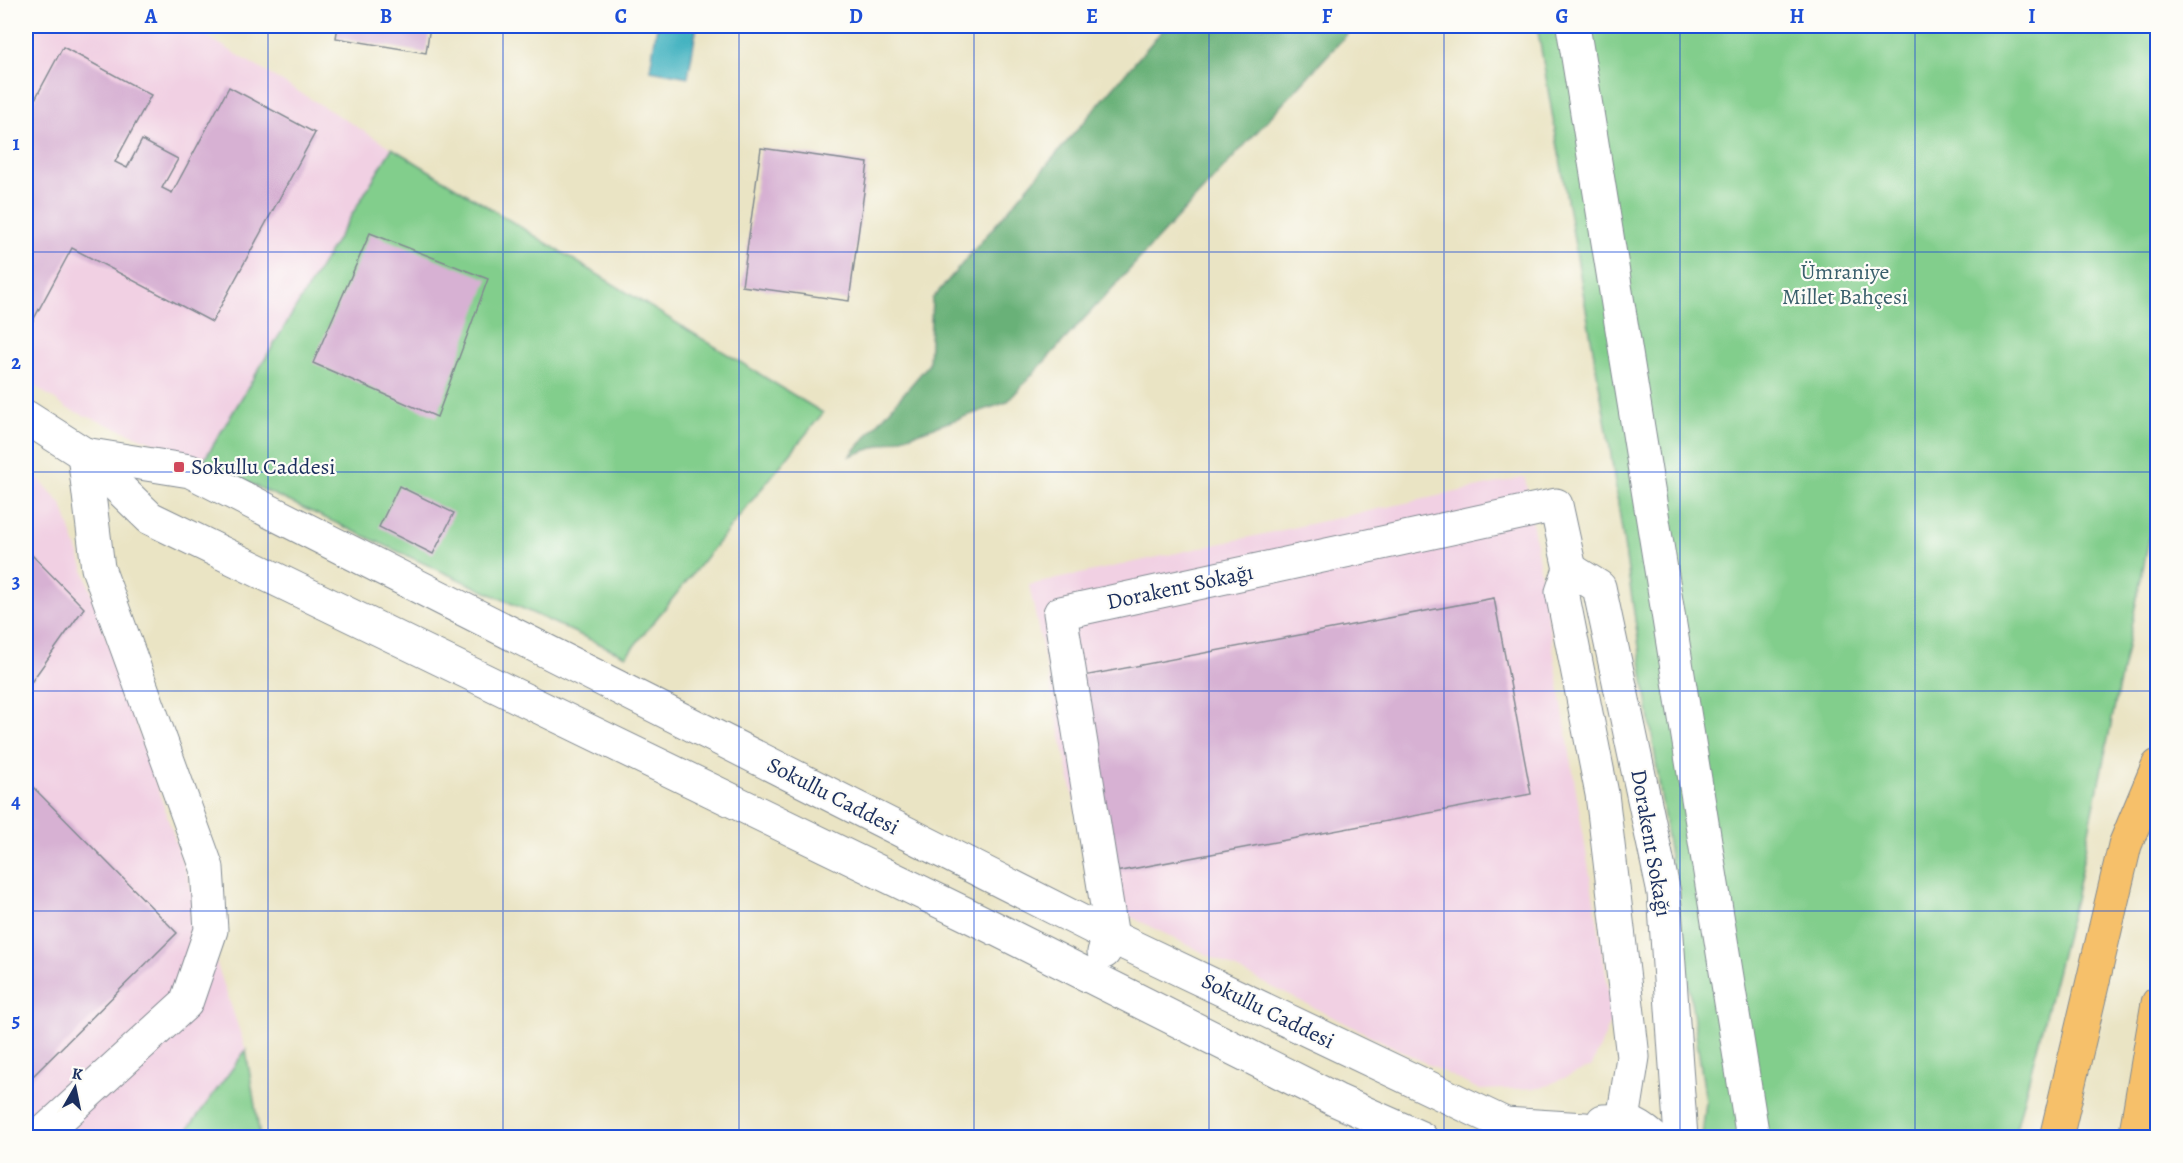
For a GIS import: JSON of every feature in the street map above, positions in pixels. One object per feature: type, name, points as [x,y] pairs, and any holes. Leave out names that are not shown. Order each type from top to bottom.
[{"type":"highway","points":[[2056,1137],[2125,845],[2157,766]]},
{"type":"highway","points":[[2135,1137],[2157,1003]]},
{"type":"street","points":[[1573,26],[1753,1137]]},
{"type":"street","name":"Sokullu Caddesi","points":[[26,417],[84,454],[150,518],[1092,977],[1336,1100],[1421,1137]]},
{"type":"street","points":[[38,1137],[186,1004],[211,930],[207,868],[98,568],[84,454]]},
{"type":"street","name":"Sokullu Caddesi","points":[[84,454],[190,471],[1112,937],[1505,1124],[1581,1133],[1603,1121],[1623,1120]]},
{"type":"street","name":"Dorakent Sokağı","points":[[1112,937],[1060,613],[1556,505],[1570,568],[1562,592],[1602,794],[1633,1057],[1623,1120]]},
{"type":"street","name":"Dorakent Sokağı","points":[[1570,568],[1599,587],[1665,892],[1681,1137]]},
{"type":"street","points":[[578,725],[607,682]]},
{"type":"street","points":[[1092,977],[1112,937]]},
{"type":"street","points":[[1623,1120],[1640,1126],[1653,1137]]},
{"type":"shaded area","points":[[34,26],[190,26],[392,148],[203,462],[68,409],[26,380],[26,30]]},
{"type":"shaded area","points":[[26,465],[62,505],[246,1050],[182,1137],[26,1137]]},
{"type":"shaded area","points":[[1525,477],[1613,1017],[1592,1066],[1541,1088],[1480,1090],[1095,899],[1029,585]]},
{"type":"green space","points":[[1166,26],[1389,26],[1351,30],[1007,402],[850,456],[929,364],[932,299]]},
{"type":"green space","name":"Ümraniye Millet Bahçesi","points":[[1537,26],[2157,26],[2157,501],[2075,899],[2014,1137],[1702,1137],[1706,1102],[1609,442]]},
{"type":"green space","points":[[392,148],[823,413],[626,656],[203,462]]},
{"type":"green space","points":[[246,1050],[260,1137],[182,1137]]},
{"type":"water","points":[[657,26],[697,26],[688,77],[650,70]]},
{"type":"building","points":[[338,26],[430,26],[426,53],[336,38]]},
{"type":"building","points":[[63,47],[151,95],[115,162],[127,168],[142,140],[178,159],[162,188],[172,193],[229,87],[315,133],[212,322],[72,248],[30,326],[26,324],[26,116]]},
{"type":"building","points":[[761,148],[868,163],[849,301],[742,286]]},
{"type":"building","points":[[370,233],[488,279],[437,417],[313,363]]},
{"type":"building","points":[[399,486],[454,513],[433,554],[379,527]]},
{"type":"building","points":[[26,549],[84,608],[27,688],[26,686]]},
{"type":"building","points":[[1494,598],[1531,794],[1110,873],[1073,678]]},
{"type":"building","points":[[26,780],[177,933],[26,1083]]},
{"type":"place","name":"Sokullu Caddesi","points":[[179,467]]}]
